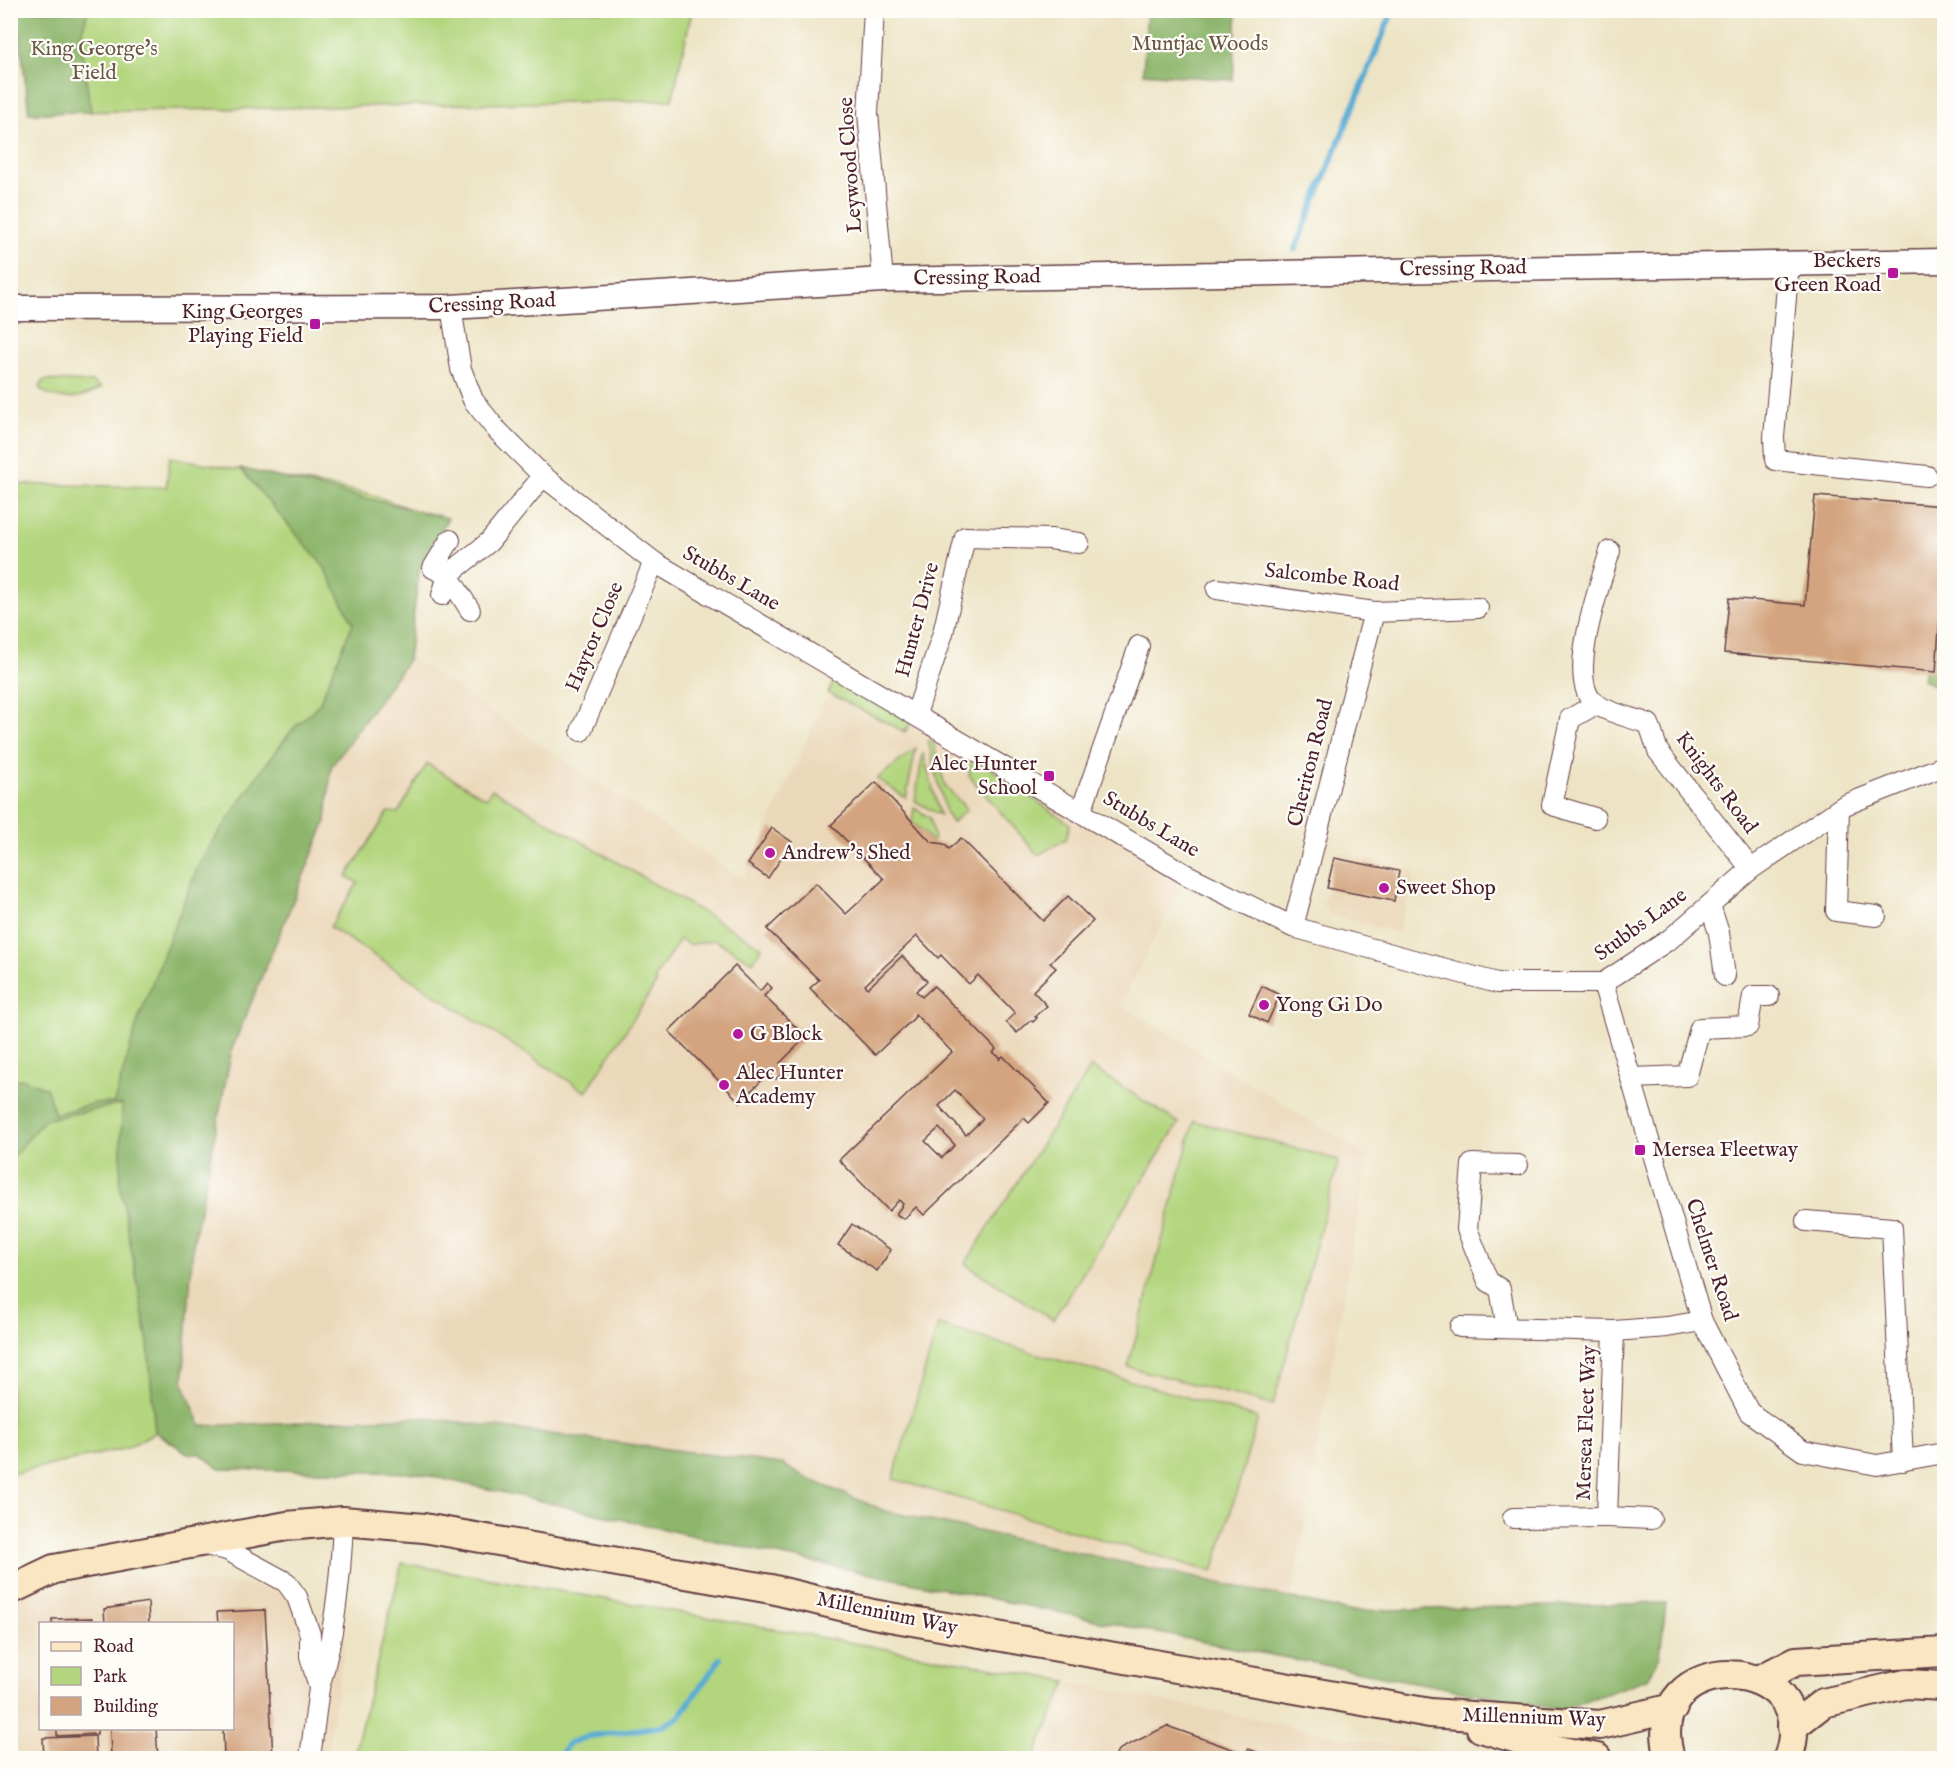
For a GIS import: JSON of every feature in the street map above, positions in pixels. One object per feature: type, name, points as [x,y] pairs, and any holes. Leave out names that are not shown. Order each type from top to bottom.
[{"type":"main road","name":"Millennium Way","points":[[10,1590],[54,1569],[287,1526],[343,1521],[424,1528],[760,1587],[873,1614],[1430,1713],[1600,1725],[1673,1708]]},
{"type":"main road","points":[[1759,1680],[1796,1661],[1944,1653]]},
{"type":"main road","points":[[1670,1758],[1666,1744],[1667,1726],[1673,1708],[1685,1692],[1701,1680],[1720,1674],[1740,1674],[1759,1680],[1775,1692],[1786,1709],[1792,1727],[1792,1748],[1788,1758]]},
{"type":"main road","points":[[1792,1727],[1823,1703],[1906,1684],[1944,1686]]},
{"type":"main road","name":"Millennium Way","points":[[1430,1713],[1551,1749],[1597,1758]]},
{"type":"street","name":"Leywood Close","points":[[874,10],[868,112],[883,280]]},
{"type":"street","name":"Cressing Road","points":[[10,308],[452,307],[883,280],[1944,261]]},
{"type":"street","points":[[1789,262],[1774,437],[1775,460],[1927,476]]},
{"type":"street","name":"Stubbs Lane","points":[[452,307],[461,369],[473,400],[495,428],[543,476],[654,562],[1188,875],[1293,927],[1497,983],[1603,983],[1670,939],[1751,869],[1839,809],[1944,766]]},
{"type":"street","points":[[442,595],[448,574],[489,542],[543,476]]},
{"type":"street","name":"Hunter Drive","points":[[916,714],[943,633],[965,537],[1050,539],[1079,543]]},
{"type":"street","points":[[450,540],[434,568],[448,574],[470,610]]},
{"type":"street","points":[[1595,818],[1552,805],[1570,719],[1596,704],[1583,683],[1585,644],[1610,551]]},
{"type":"street","name":"Haytor Close","points":[[581,731],[654,562]]},
{"type":"street","name":"Salcombe Road","points":[[1217,589],[1374,612],[1478,608]]},
{"type":"street","name":"Cheriton Road","points":[[1293,927],[1374,612]]},
{"type":"street","points":[[1081,811],[1139,646]]},
{"type":"street","name":"Knights Road","points":[[1596,704],[1649,724],[1659,751],[1751,869]]},
{"type":"street","points":[[1839,809],[1836,911],[1876,916]]},
{"type":"street","points":[[1710,905],[1719,933],[1725,976]]},
{"type":"street","name":"Chelmer Road","points":[[1603,983],[1702,1321],[1749,1412],[1803,1451],[1877,1465],[1944,1453]]},
{"type":"street","points":[[1630,1078],[1687,1076],[1700,1028],[1748,1026],[1753,996],[1769,996]]},
{"type":"street","points":[[1507,1328],[1500,1289],[1488,1281],[1467,1229],[1472,1164],[1518,1165]]},
{"type":"street","points":[[1806,1221],[1892,1228],[1903,1461]]},
{"type":"street","name":"Mersea Fleet Way","points":[[1460,1327],[1614,1331],[1667,1327],[1702,1321]]},
{"type":"street","name":"Mersea Fleet Way","points":[[1607,1517],[1614,1331]]},
{"type":"street","name":"Mersea Fleet Way","points":[[1513,1518],[1651,1519]]},
{"type":"street","points":[[310,1758],[319,1688],[331,1648],[341,1580],[343,1521]]},
{"type":"street","points":[[196,1543],[226,1550],[286,1582],[297,1597],[310,1634],[310,1656],[319,1688]]},
{"type":"shaded area","name":"Alec Hunter Academy","points":[[410,657],[743,879],[839,670],[1187,875],[1121,1004],[1368,1156],[1290,1607],[420,1417],[283,1419],[194,1447],[159,1255],[298,816]]},
{"type":"shaded area","points":[[1338,851],[1415,872],[1398,933],[1329,914],[1323,904]]},
{"type":"shaded area","points":[[54,1569],[278,1588],[345,1642],[327,1758],[11,1758],[10,1590]]},
{"type":"shaded area","points":[[1067,1681],[1368,1742],[1488,1758],[1038,1758]]},
{"type":"green space","name":"King George's Field","points":[[17,11],[692,11],[672,100],[29,113]]},
{"type":"green space","points":[[17,11],[88,11],[80,38],[91,112],[29,113]]},
{"type":"green space","name":"Muntjac Woods","points":[[1147,11],[1237,11],[1233,80],[1143,73]]},
{"type":"green space","points":[[44,380],[93,382],[101,388],[78,397],[61,398],[39,388]]},
{"type":"green space","points":[[170,457],[370,494],[438,519],[189,938],[148,1343],[155,1432],[127,1448],[11,1474],[11,484],[166,487]]},
{"type":"green space","points":[[240,468],[448,518],[420,566],[408,660],[331,767],[326,821],[232,1049],[193,1245],[183,1383],[201,1426],[420,1417],[782,1464],[806,1478],[885,1511],[1349,1611],[1666,1603],[1660,1656],[1647,1679],[1561,1710],[1193,1640],[778,1555],[417,1473],[219,1469],[201,1454],[189,1454],[155,1432],[148,1343],[120,1185],[122,1104],[44,1120],[14,1156],[11,1155],[10,1080],[24,1079],[46,1088],[55,1114],[95,1103],[114,1103],[139,1017],[199,863],[260,772],[292,730],[319,704],[353,623],[324,567]]},
{"type":"green space","points":[[1944,534],[1944,690],[1923,680]]},
{"type":"green space","points":[[837,675],[912,721],[905,732],[828,693]]},
{"type":"green space","points":[[928,741],[933,741],[945,786],[967,809],[952,823],[946,813]]},
{"type":"green space","points":[[916,748],[906,798],[877,779]]},
{"type":"green space","points":[[923,753],[940,815],[915,801]]},
{"type":"green space","points":[[972,756],[1070,824],[1066,839],[1038,855],[969,776]]},
{"type":"green space","points":[[427,764],[486,798],[492,789],[762,947],[753,962],[715,940],[689,945],[680,939],[654,979],[657,982],[586,1092],[330,927],[358,883],[347,876],[388,812],[398,813]]},
{"type":"green space","points":[[914,808],[930,818],[934,839],[931,842],[925,833],[912,822]]},
{"type":"green space","points":[[1091,1067],[1179,1123],[1053,1320],[965,1264]]},
{"type":"green space","points":[[1194,1121],[1339,1160],[1273,1405],[1128,1367]]},
{"type":"green space","points":[[938,1325],[1258,1418],[1213,1572],[893,1479]]},
{"type":"green space","points":[[402,1563],[1067,1681],[1034,1758],[353,1758]]},
{"type":"building","points":[[1815,496],[1944,506],[1944,558],[1936,672],[1724,653],[1729,598],[1805,605]]},
{"type":"building","points":[[876,782],[931,842],[944,844],[949,849],[961,838],[1043,921],[1068,896],[1093,921],[1050,963],[1056,968],[1033,991],[1047,1006],[1035,1016],[1037,1018],[1033,1022],[1031,1020],[1017,1033],[1006,1022],[1015,1013],[978,975],[969,984],[941,955],[938,958],[917,936],[865,985],[868,988],[902,956],[927,981],[916,991],[922,997],[934,986],[996,1049],[993,1053],[1000,1057],[999,1060],[1003,1056],[1049,1103],[1029,1123],[1024,1118],[924,1215],[916,1207],[904,1219],[896,1214],[903,1204],[899,1200],[889,1211],[839,1160],[952,1052],[915,1014],[914,1018],[875,1055],[810,988],[819,980],[767,929],[816,883],[846,914],[884,879],[831,825]],"holes":[[[955,1090],[983,1119],[966,1135],[939,1106]],[[939,1128],[955,1145],[942,1158],[925,1141]]]},
{"type":"building","name":"Andrew's Shed","points":[[772,828],[792,842],[768,878],[748,864]]},
{"type":"building","points":[[1334,858],[1399,871],[1394,901],[1327,888]]},
{"type":"building","name":"G Block","points":[[735,966],[760,991],[767,983],[772,988],[764,996],[806,1037],[780,1063],[786,1070],[776,1079],[770,1072],[740,1102],[669,1031]]},
{"type":"building","name":"Yong Gi Do","points":[[1262,986],[1280,995],[1267,1023],[1249,1014]]},
{"type":"building","points":[[852,1224],[891,1250],[877,1271],[838,1245]]},
{"type":"building","points":[[148,1602],[149,1622],[105,1622],[104,1609]]},
{"type":"building","points":[[265,1610],[273,1758],[224,1758],[223,1730],[234,1730],[234,1622],[218,1622],[217,1612]]},
{"type":"building","points":[[92,1618],[92,1622],[52,1622],[52,1619]]},
{"type":"building","points":[[1167,1726],[1246,1754],[1248,1749],[1275,1758],[1115,1758],[1118,1750]]},
{"type":"building","points":[[57,1730],[97,1730],[97,1734],[57,1736]]},
{"type":"building","points":[[110,1730],[156,1730],[158,1758],[111,1758]]},
{"type":"building","points":[[95,1736],[96,1758],[44,1758],[43,1738]]},
{"type":"waterway","points":[[1295,249],[1393,10]]},
{"type":"waterway","points":[[558,1758],[569,1743],[590,1736],[663,1726],[679,1717],[720,1659]]},
{"type":"place","name":"Beckers Green Road","points":[[1893,273]]},
{"type":"place","name":"King Georges Playing Field","points":[[315,324]]},
{"type":"place","name":"Alec Hunter School","points":[[1049,776]]},
{"type":"place","name":"Andrew's Shed","points":[[770,853]]},
{"type":"place","name":"Sweet Shop","points":[[1384,888]]},
{"type":"place","name":"Yong Gi Do","points":[[1264,1005]]},
{"type":"place","name":"G Block","points":[[738,1034]]},
{"type":"place","name":"Alec Hunter Academy","points":[[724,1085]]},
{"type":"place","name":"Mersea Fleetway","points":[[1640,1150]]}]
